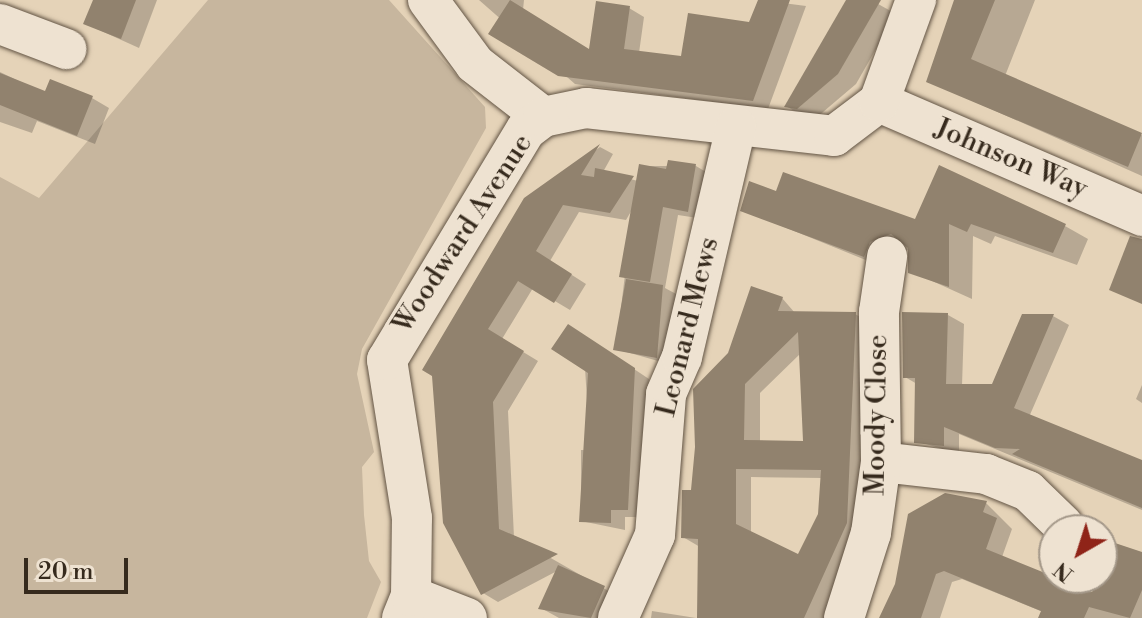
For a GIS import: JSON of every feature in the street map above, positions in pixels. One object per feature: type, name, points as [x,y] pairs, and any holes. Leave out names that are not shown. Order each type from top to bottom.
[{"type":"street","points":[[428,0],[475,64],[543,117]]},
{"type":"street","points":[[879,102],[916,0]]},
{"type":"street","points":[[7,17],[66,49]]},
{"type":"street","name":"Woodward Avenue","points":[[406,607],[411,505],[387,360],[508,153],[543,117],[586,108],[834,136],[879,102]]},
{"type":"street","name":"Johnson Way","points":[[879,102],[1142,216]]},
{"type":"street","name":"Leonard Mews","points":[[618,618],[655,535],[666,394],[682,357],[736,126]]},
{"type":"street","name":"Moody Close","points":[[844,618],[871,533],[881,462],[879,312],[887,257]]},
{"type":"street","points":[[881,462],[986,474],[1028,491],[1052,514]]},
{"type":"street","points":[[406,607],[467,618]]},
{"type":"shaded area","points":[[208,0],[389,0],[485,107],[486,128],[362,349],[357,374],[374,452],[362,467],[364,515],[369,561],[381,582],[367,618],[0,618],[0,177],[39,198]]},
{"type":"building","points":[[93,0],[136,0],[121,39],[83,24]]},
{"type":"building","points":[[510,0],[589,49],[596,1],[630,6],[624,49],[681,56],[688,13],[749,22],[758,0],[790,0],[753,101],[558,76],[488,34]]},
{"type":"building","points":[[846,0],[881,0],[838,74],[797,109],[784,107]]},
{"type":"building","points":[[954,0],[995,0],[971,59],[1142,133],[1128,167],[926,82]]},
{"type":"building","points":[[0,73],[45,91],[50,79],[93,96],[77,136],[0,105]]},
{"type":"building","points":[[600,144],[581,175],[594,177],[595,168],[634,176],[610,213],[563,205],[536,251],[572,274],[554,303],[518,281],[488,329],[524,351],[493,402],[499,529],[558,554],[481,595],[443,523],[432,376],[422,370],[524,198]]},
{"type":"building","points":[[668,160],[696,164],[688,212],[663,207],[650,282],[619,277],[639,164],[666,169]]},
{"type":"building","points":[[939,165],[1066,224],[1053,253],[971,224],[967,232],[949,224],[949,287],[908,273],[908,248],[891,234],[870,242],[864,257],[740,211],[749,181],[776,191],[783,172],[915,219]]},
{"type":"building","points":[[1130,236],[1142,239],[1142,304],[1109,290]]},
{"type":"building","points":[[626,279],[663,285],[657,358],[613,350]]},
{"type":"building","points":[[751,286],[783,297],[778,311],[856,312],[847,523],[804,618],[697,618],[698,539],[681,538],[682,490],[691,490],[695,447],[693,389],[728,353]],"holes":[[[798,332],[803,441],[744,440],[745,384]],[[736,469],[821,470],[818,514],[798,554],[736,524]]]},
{"type":"building","points":[[902,312],[948,313],[946,384],[992,384],[1022,314],[1054,314],[1014,408],[1142,460],[1142,508],[1012,454],[1020,449],[995,448],[944,427],[944,446],[914,443],[915,378],[903,378]]},
{"type":"building","points":[[568,324],[635,368],[628,510],[611,510],[611,523],[579,522],[588,373],[551,349]]},
{"type":"building","points":[[945,493],[987,501],[983,512],[997,518],[986,549],[1038,570],[1038,594],[1118,594],[1118,544],[1142,552],[1142,590],[1130,618],[1089,607],[1084,618],[1038,618],[1041,611],[944,571],[936,574],[921,618],[879,618],[895,584],[908,514]]},
{"type":"building","points":[[558,565],[605,586],[591,618],[538,609]]}]
